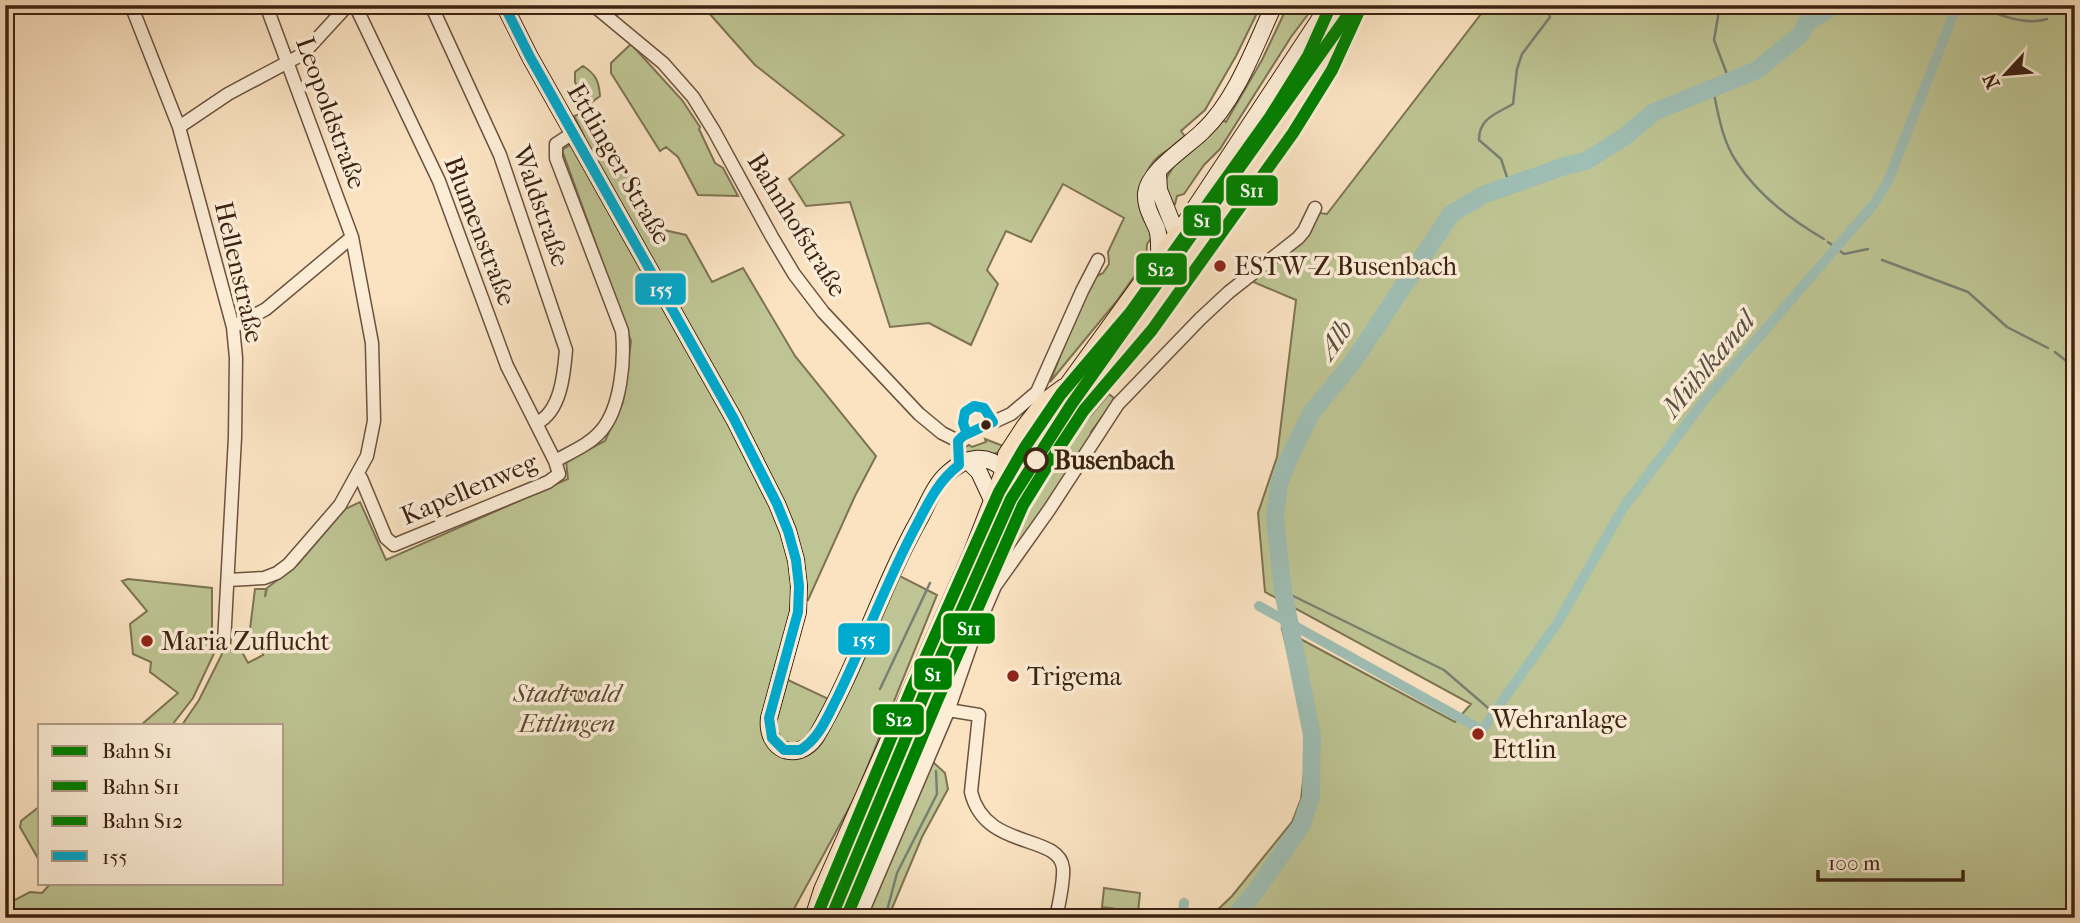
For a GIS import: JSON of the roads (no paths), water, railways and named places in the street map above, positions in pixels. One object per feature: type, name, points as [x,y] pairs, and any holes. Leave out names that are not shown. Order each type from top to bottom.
[{"type":"main road","name":"Ettlinger Straße","points":[[504,5],[530,57],[734,419],[777,503],[788,531],[796,560],[798,612],[768,727],[771,740],[785,750],[805,748],[816,737],[904,547],[940,481],[965,464]]},
{"type":"main road","points":[[1159,261],[1157,228],[1147,206],[1146,192],[1149,183],[1217,117],[1275,5]]},
{"type":"main road","points":[[814,918],[822,890],[962,578],[1005,470],[1007,455],[1045,402],[1064,388],[1159,261],[1329,5]]},
{"type":"main road","points":[[1158,173],[1158,190],[1177,235]]},
{"type":"main road","points":[[1164,205],[1178,209],[1201,199]]},
{"type":"main road","points":[[1157,228],[1177,235]]},
{"type":"main road","points":[[965,464],[996,471],[1005,470]]},
{"type":"main road","points":[[965,464],[981,477],[992,500]]},
{"type":"main road","points":[[804,918],[822,890]]},
{"type":"street","name":"Hellenstraße","points":[[131,5],[179,127],[233,327],[236,358],[235,437],[224,643]]},
{"type":"street","name":"Leopoldstraße","points":[[228,580],[264,578],[289,564],[340,505],[368,456],[372,439],[374,382],[365,295],[352,237],[266,5]]},
{"type":"street","points":[[179,127],[228,94],[303,54],[348,5]]},
{"type":"street","name":"Blumenstraße","points":[[355,5],[439,181],[507,366],[537,423],[559,474]]},
{"type":"street","name":"Waldstraße","points":[[431,5],[500,155],[566,349],[556,402],[545,419],[537,423]]},
{"type":"street","name":"Bahnhofstraße","points":[[593,5],[663,63],[693,97],[794,274],[823,312],[919,414],[942,433],[958,441]]},
{"type":"street","name":"Kapellenweg","points":[[555,461],[590,442],[608,421],[617,393],[624,352],[622,331],[556,158],[556,144],[573,133]]},
{"type":"street","points":[[860,918],[948,710],[976,630],[995,586],[1049,510],[1118,404],[1229,292],[1298,238],[1315,208]]},
{"type":"street","points":[[233,327],[266,309],[352,237]]},
{"type":"street","points":[[965,464],[958,441],[963,436],[1011,414],[1037,392],[1098,260]]},
{"type":"street","name":"Kapellenweg","points":[[357,474],[386,538],[394,545],[548,482],[559,474]]},
{"type":"street","points":[[948,710],[979,715],[971,792],[973,802],[982,817],[1011,837],[1048,848],[1061,860],[1063,870],[1056,918]]},
{"type":"waterway","points":[[1510,186],[1501,159],[1479,140],[1480,133],[1485,122],[1513,104],[1517,69],[1522,54],[1550,17],[1546,5]]},
{"type":"waterway","points":[[1720,5],[1714,40],[1730,82]]},
{"type":"waterway","name":"Alb","points":[[1234,918],[1301,826],[1311,797],[1312,735],[1283,591],[1275,518],[1279,485],[1311,413],[1353,362],[1451,214],[1483,195],[1586,161],[1624,137],[1654,112],[1757,70],[1800,35],[1807,22],[1835,5]]},
{"type":"waterway","points":[[1863,5],[1868,14],[1907,5]]},
{"type":"waterway","name":"Mühlkanal","points":[[1259,606],[1482,730],[1558,622],[1623,508],[1706,398],[1874,204],[1888,181],[1957,5]]},
{"type":"waterway","points":[[1977,5],[2021,20],[2047,19]]},
{"type":"waterway","points":[[2002,15],[2021,5]]},
{"type":"waterway","points":[[1713,89],[1727,144],[1744,173],[1775,205],[1824,239]]},
{"type":"waterway","points":[[1828,242],[1844,254],[1868,249]]},
{"type":"waterway","points":[[1882,260],[1968,292],[2007,327],[2048,348]]},
{"type":"waterway","points":[[2055,352],[2075,368]]},
{"type":"waterway","points":[[880,689],[930,583]]},
{"type":"waterway","points":[[1283,591],[1444,670],[1494,713]]},
{"type":"waterway","points":[[885,918],[897,873],[937,794],[936,771]]},
{"type":"waterway","points":[[1182,918],[1184,903]]},
{"type":"rail line","name":"S12","points":[[818,913],[911,690],[999,492],[1061,394],[1130,313],[1270,117],[1308,56],[1331,5]]},
{"type":"rail line","name":"S1","points":[[831,918],[924,695],[1011,499],[1071,405],[1355,5]]},
{"type":"rail line","name":"S11","points":[[846,918],[1023,505],[1084,410],[1152,330],[1293,133],[1332,70],[1359,11]]},
{"type":"place","name":"ESTW-Z Busenbach","points":[[1220,266]]},
{"type":"place","name":"Busenbach","points":[[1036,460]]},
{"type":"place","name":"Maria Zuflucht","points":[[147,641]]},
{"type":"place","name":"Trigema","points":[[1013,676]]},
{"type":"place","name":"Wehranlage Ettlin","points":[[1478,734]]},
{"type":"park label","name":"Stadtwald Ettlingen","points":[[567,708]]}]
